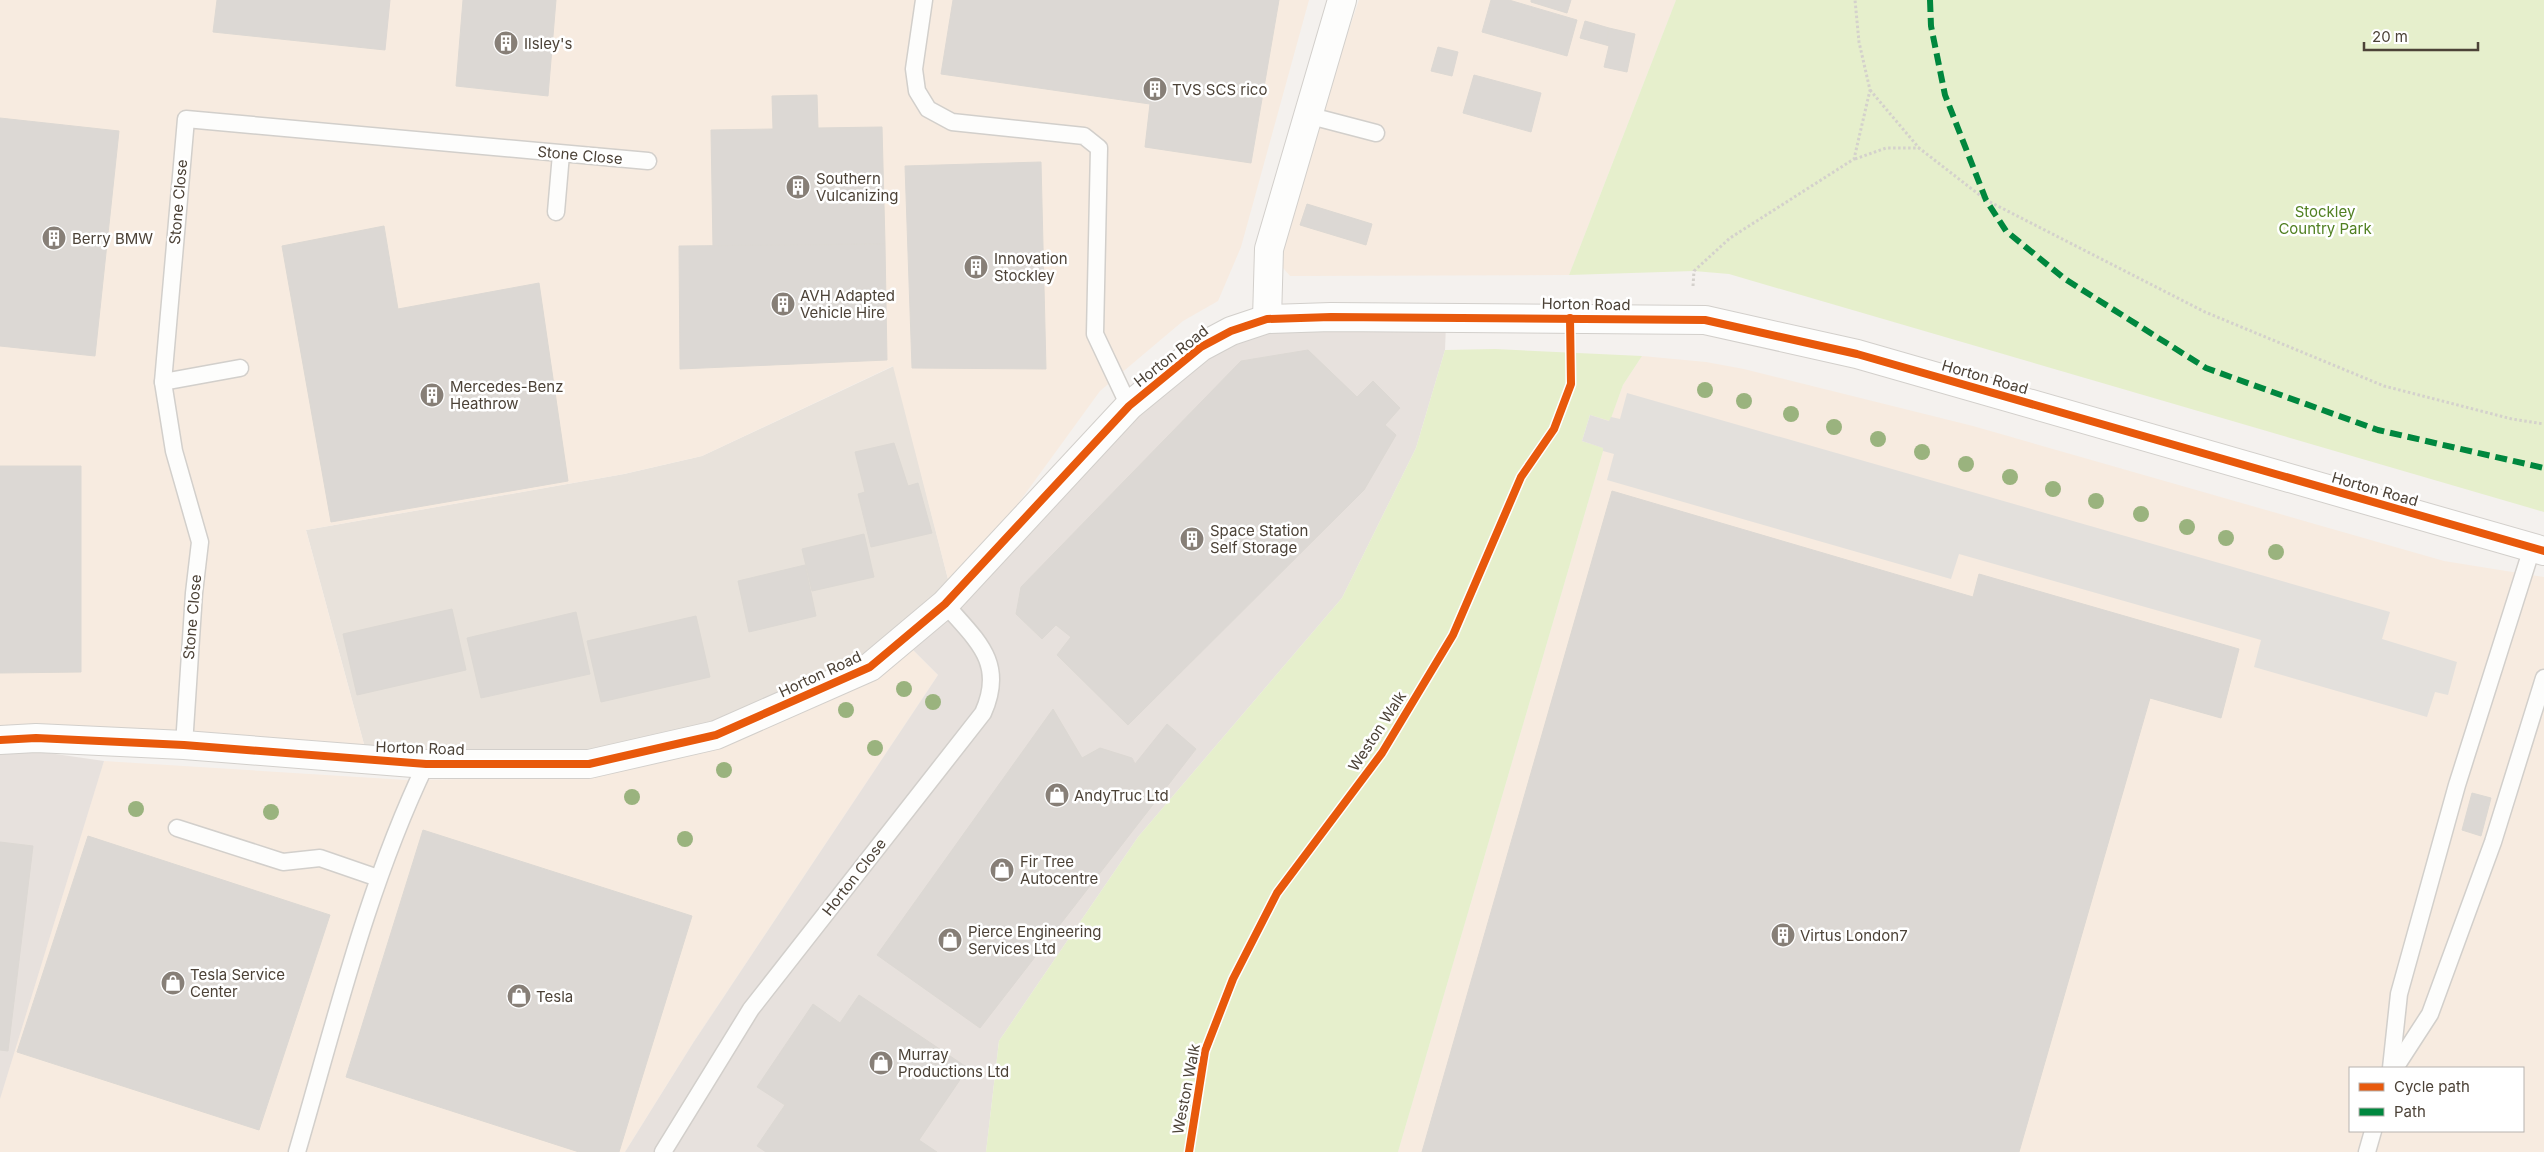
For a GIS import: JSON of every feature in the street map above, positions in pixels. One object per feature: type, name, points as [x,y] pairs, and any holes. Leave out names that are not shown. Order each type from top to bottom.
[{"type":"street","points":[[1266,319],[1269,250],[1342,0]]},
{"type":"street","name":"Horton Road","points":[[0,740],[36,738],[184,745],[426,764],[589,764],[716,735],[870,667],[945,604],[1129,406],[1201,347],[1231,331],[1266,319],[1351,317],[1705,320],[1857,354],[2538,550]]},
{"type":"lane","points":[[924,0],[914,74],[920,98],[928,109],[952,122],[1084,136],[1099,148],[1095,334],[1129,406]]},
{"type":"lane","points":[[1307,115],[1376,133]]},
{"type":"lane","name":"Stone Close","points":[[184,745],[194,593],[200,542],[174,451],[163,382],[186,119],[648,161]]},
{"type":"lane","points":[[556,212],[561,154]]},
{"type":"lane","points":[[163,382],[240,368]]},
{"type":"lane","points":[[2391,1067],[2399,994],[2460,776],[2538,550]]},
{"type":"lane","name":"Horton Close","points":[[663,1152],[751,1009],[983,714],[990,698],[991,682],[985,650],[945,604]]},
{"type":"lane","points":[[2396,1067],[2430,1014],[2493,842],[2544,678]]},
{"type":"lane","points":[[297,1152],[378,878],[410,798],[426,764]]},
{"type":"lane","points":[[177,828],[283,862],[320,858],[378,878]]},
{"type":"lane","points":[[2367,1152],[2374,1132]]},
{"type":"path","points":[[1854,159],[1870,90],[1859,42],[1855,0]]},
{"type":"path","points":[[1870,90],[1919,148],[1986,200],[2206,312],[2384,386],[2512,418],[2544,424]]},
{"type":"path","points":[[1692,292],[1694,271],[1730,238],[1854,159],[1886,148],[1919,148]]},
{"type":"shaded area","points":[[0,0],[1309,0],[1241,247],[1218,301],[1183,321],[1100,391],[975,563],[951,591],[893,366],[702,456],[624,474],[306,530],[368,759],[0,733]]},
{"type":"shaded area","points":[[1359,0],[1676,0],[1569,275],[1290,276],[1278,262],[1328,91]]},
{"type":"shaded area","points":[[1446,324],[1445,350],[1416,448],[1342,598],[1138,837],[999,1041],[986,1152],[625,1152],[693,1043],[938,675],[908,645],[1137,416],[1210,353],[1260,327]]},
{"type":"shaded area","points":[[1642,356],[1706,362],[1744,369],[1973,426],[2444,561],[2544,577],[2544,1152],[1398,1152],[1604,448],[1590,415],[1610,420],[1623,385]]},
{"type":"shaded area","points":[[894,366],[951,591],[863,664],[713,731],[576,759],[368,759],[306,530],[624,474],[702,456]]},
{"type":"shaded area","points":[[1627,393],[2390,612],[2382,639],[2457,662],[2448,695],[2435,692],[2427,717],[2254,667],[2261,640],[1959,554],[1951,579],[1607,480],[1614,454],[1582,441],[1590,415],[1609,421],[1611,417],[1620,419]]},
{"type":"shaded area","points":[[908,645],[938,675],[693,1043],[625,1152],[0,1152],[0,1077],[104,761],[406,780],[581,777]]},
{"type":"shaded area","points":[[0,746],[104,761],[0,1099]]},
{"type":"green space","name":"Stockley Country Park","points":[[1676,0],[2544,0],[2544,512],[1729,274],[1694,271],[1569,275]]},
{"type":"green space","points":[[1495,349],[1642,356],[1623,385],[1610,421],[1590,415],[1582,441],[1604,448],[1398,1152],[986,1152],[999,1041],[1138,837],[1342,598],[1416,448],[1445,350]]},
{"type":"building","points":[[217,0],[390,0],[385,50],[213,32]]},
{"type":"building","name":"Ilsley's","points":[[463,0],[556,0],[548,96],[456,86]]},
{"type":"building","name":"TVS SCS rico","points":[[953,0],[1279,0],[1251,163],[1145,147],[1150,104],[941,74]]},
{"type":"building","points":[[1491,0],[1509,0],[1577,20],[1567,56],[1482,32]]},
{"type":"building","points":[[1531,0],[1571,0],[1567,13],[1531,2]]},
{"type":"building","points":[[1585,21],[1609,28],[1606,45],[1580,38]]},
{"type":"building","points":[[1609,28],[1635,34],[1627,72],[1604,67],[1609,46],[1606,45]]},
{"type":"building","points":[[1438,47],[1458,52],[1452,76],[1431,71]]},
{"type":"building","points":[[1474,75],[1541,93],[1531,132],[1463,113]]},
{"type":"building","name":"Southern Vulcanizing","points":[[817,95],[818,128],[882,127],[885,244],[713,247],[711,130],[773,129],[772,96]]},
{"type":"building","name":"Berry BMW","points":[[0,118],[119,131],[95,356],[0,346]]},
{"type":"building","name":"Innovation Stockley","points":[[1041,162],[1046,369],[912,368],[905,166]]},
{"type":"building","points":[[1307,204],[1372,224],[1366,245],[1300,225]]},
{"type":"building","name":"Mercedes-Benz Heathrow","points":[[384,226],[398,309],[539,283],[568,481],[331,522],[282,246]]},
{"type":"building","name":"AVH Adapted Vehicle Hire","points":[[885,244],[887,360],[680,369],[679,246]]},
{"type":"building","name":"Space Station Self Storage","points":[[1308,350],[1357,397],[1373,381],[1400,408],[1385,425],[1396,435],[1364,490],[1128,725],[1057,655],[1071,637],[1056,625],[1042,639],[1016,614],[1021,587],[1241,361]]},
{"type":"building","points":[[894,443],[908,486],[918,483],[932,533],[871,547],[858,494],[865,492],[855,452]]},
{"type":"building","points":[[0,466],[81,466],[81,672],[0,673]]},
{"type":"building","name":"Virtus London7","points":[[1612,491],[1973,597],[1979,574],[2239,649],[2221,718],[2150,698],[2019,1152],[1422,1152]]},
{"type":"building","points":[[864,534],[874,577],[812,591],[802,549]]},
{"type":"building","points":[[805,565],[816,616],[749,632],[738,581]]},
{"type":"building","points":[[452,609],[466,670],[357,695],[343,634]]},
{"type":"building","points":[[576,612],[590,674],[481,698],[467,638]]},
{"type":"building","points":[[696,616],[710,677],[601,702],[587,641]]},
{"type":"building","points":[[1053,709],[1082,758],[1100,748],[1132,758],[1135,764],[1167,724],[1196,749],[980,1028],[877,955]]},
{"type":"building","points":[[2472,793],[2491,798],[2481,836],[2462,830]]},
{"type":"building","name":"Tesla","points":[[423,830],[692,916],[619,1152],[579,1152],[346,1077]]},
{"type":"building","name":"Tesla Service Center","points":[[88,836],[330,915],[259,1130],[17,1052]]},
{"type":"building","points":[[0,842],[33,846],[8,1051],[0,1050]]},
{"type":"building","points":[[859,995],[968,1068],[919,1140],[937,1152],[766,1152],[757,1146],[785,1105],[757,1087],[813,1004],[840,1023]]},
{"type":"marked path","points":[[1930,0],[1931,26],[1945,95],[1986,200],[2006,231],[2065,279],[2206,368],[2378,430],[2544,468]]},
{"type":"cycle path","points":[[0,740],[36,738],[184,745],[426,764],[589,764],[716,735],[870,667],[945,604],[1129,406],[1201,347],[1231,331],[1267,319],[1331,317],[1705,320],[1857,354],[2544,551]]},
{"type":"cycle path","name":"Weston Walk","points":[[1189,1152],[1205,1051],[1233,979],[1277,893],[1382,753],[1453,635],[1521,477],[1554,429],[1571,384],[1570,318]]},
{"type":"place","name":"Ilsley's","points":[[506,43]]},
{"type":"place","name":"TVS SCS rico","points":[[1155,89]]},
{"type":"place","name":"Southern Vulcanizing","points":[[798,187]]},
{"type":"place","name":"Berry BMW","points":[[54,238]]},
{"type":"place","name":"Innovation Stockley","points":[[976,267]]},
{"type":"place","name":"AVH Adapted Vehicle Hire","points":[[783,304]]},
{"type":"place","name":"Mercedes-Benz Heathrow","points":[[432,395]]},
{"type":"place","name":"Space Station Self Storage","points":[[1192,539]]},
{"type":"place","name":"AndyTruc Ltd","points":[[1057,795]]},
{"type":"place","name":"Fir Tree Autocentre","points":[[1002,870]]},
{"type":"place","name":"Virtus London7","points":[[1783,935]]},
{"type":"place","name":"Pierce Engineering Services Ltd","points":[[950,940]]},
{"type":"place","name":"Tesla Service Center","points":[[173,983]]},
{"type":"place","name":"Tesla","points":[[519,996]]},
{"type":"place","name":"Murray Productions Ltd","points":[[881,1063]]}]
